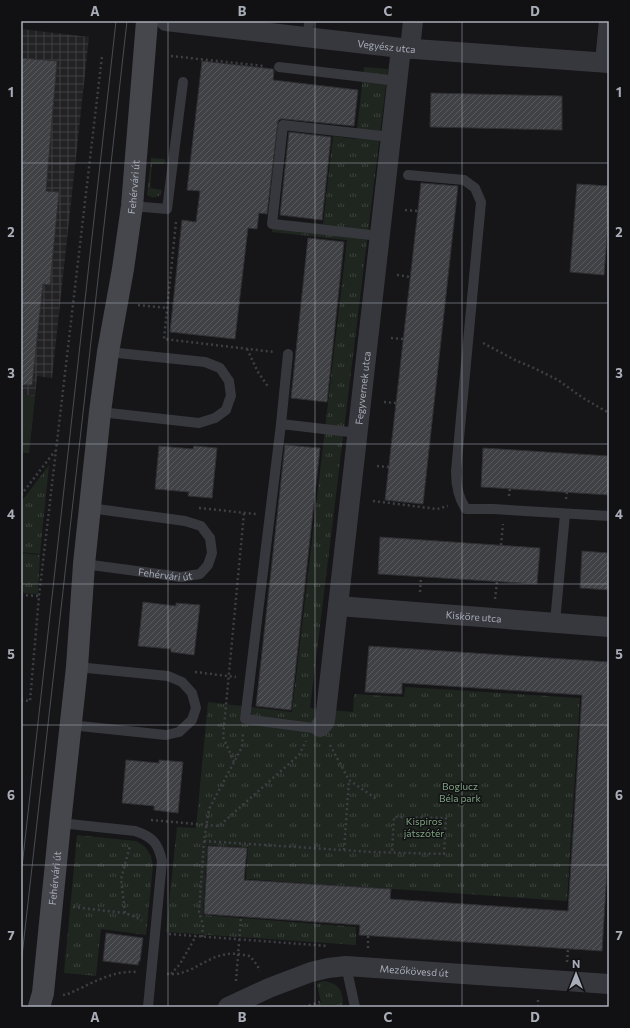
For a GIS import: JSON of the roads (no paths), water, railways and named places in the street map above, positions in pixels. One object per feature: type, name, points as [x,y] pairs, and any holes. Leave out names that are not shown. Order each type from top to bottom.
[{"type":"street","name":"Fehérvári út","points":[[39,1007],[43,993],[77,667],[84,564],[100,412],[108,352],[132,206],[147,21]]},
{"type":"street","name":"Vegyész utca","points":[[166,21],[308,29],[406,49],[607,62]]},
{"type":"street","name":"Fegyvernek utca","points":[[316,727],[325,722],[391,136],[398,81],[413,21]]},
{"type":"street","points":[[607,62],[609,21]]},
{"type":"street","name":"Kisköre utca","points":[[338,606],[609,626]]},
{"type":"street","name":"Mezőkövesd út","points":[[231,1005],[268,988],[311,972],[346,966],[609,984]]},
{"type":"lane","points":[[279,67],[398,81]]},
{"type":"lane","points":[[132,206],[168,209],[183,82]]},
{"type":"lane","points":[[380,236],[272,224],[284,125],[391,136]]},
{"type":"lane","points":[[408,175],[464,180],[475,188],[481,202],[456,471],[456,485],[462,503],[466,509],[609,516]]},
{"type":"lane","points":[[100,412],[199,423],[215,418],[226,410],[231,396],[230,381],[220,368],[205,362],[108,352]]},
{"type":"lane","points":[[288,354],[281,424],[245,719],[316,727]]},
{"type":"lane","points":[[281,424],[358,433]]},
{"type":"lane","name":"Fehérvári út","points":[[84,564],[182,577],[200,574],[208,565],[212,553],[210,538],[201,526],[185,521],[90,508]]},
{"type":"lane","points":[[555,622],[566,514]]},
{"type":"lane","points":[[70,725],[166,735],[179,732],[192,720],[196,708],[192,693],[182,682],[168,676],[77,667]]},
{"type":"lane","points":[[60,823],[145,834],[154,841],[160,852],[162,861],[148,1007]]},
{"type":"lane","points":[[346,966],[355,1007]]},
{"type":"tram line","points":[[21,876],[116,21]]},
{"type":"tram line","points":[[21,965],[127,21]]},
{"type":"park label","name":"Boglucz Béla park","points":[[460,792]]},
{"type":"park label","name":"Kispiros játszótér","points":[[424,826]]}]
